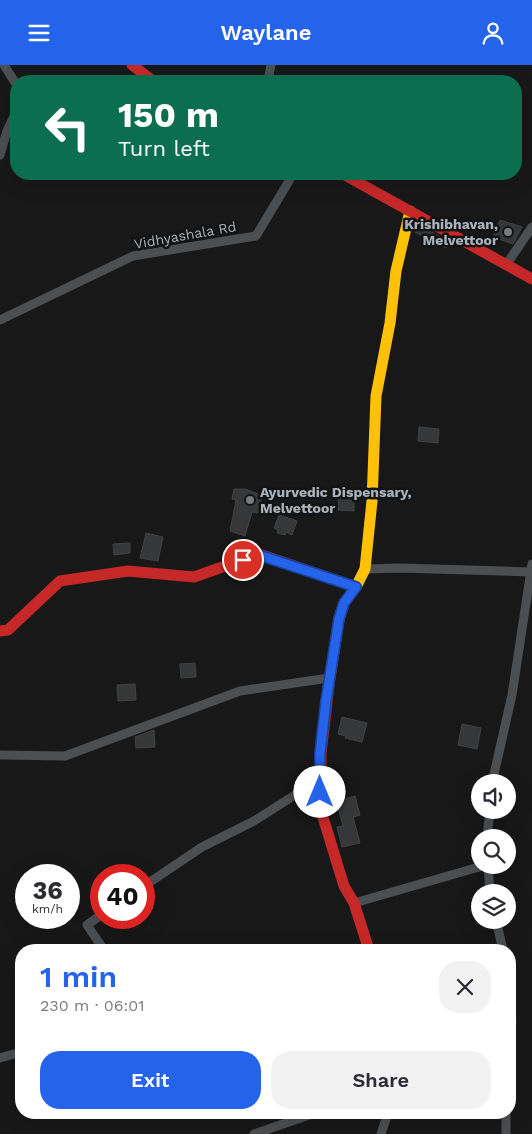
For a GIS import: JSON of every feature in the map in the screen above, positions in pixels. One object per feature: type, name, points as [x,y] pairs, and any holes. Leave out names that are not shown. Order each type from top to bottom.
[{"type":"street","points":[[132,65],[145,75]]},
{"type":"street","points":[[0,155],[10,125]]},
{"type":"street","name":"Vidhyashala Rd","points":[[0,320],[133,256],[256,237],[289,180]]},
{"type":"street","points":[[354,180],[532,279]]},
{"type":"street","points":[[367,944],[354,903],[344,886],[322,814],[320,779],[329,678],[339,619],[344,603],[356,587],[365,569],[372,501],[376,395],[390,323],[396,271],[410,211]]},
{"type":"street","points":[[506,265],[532,227]]},
{"type":"street","points":[[0,631],[8,630],[60,581],[128,571],[194,577],[259,555],[356,587]]},
{"type":"street","points":[[365,569],[532,569],[512,695],[494,774]]},
{"type":"street","points":[[0,755],[65,756],[240,691],[329,678]]},
{"type":"street","points":[[155,879],[202,847],[254,821],[320,779]]},
{"type":"street","points":[[354,903],[471,870]]},
{"type":"street","points":[[90,923],[87,925],[100,944]]},
{"type":"street","points":[[498,929],[502,944]]},
{"type":"street","points":[[0,1058],[15,1054]]},
{"type":"street","points":[[254,1134],[298,1119]]},
{"type":"street","points":[[381,1134],[386,1119]]},
{"type":"street","points":[[506,1119],[506,1134]]},
{"type":"building","name":"Krishibhavan, Melvettoor","points":[[500,220],[522,227],[513,244],[493,237]]},
{"type":"building","points":[[415,223],[450,242],[446,248],[413,231]]},
{"type":"building","points":[[419,427],[439,429],[438,443],[418,441]]},
{"type":"building","points":[[234,489],[245,489],[261,495],[261,513],[252,512],[245,536],[230,531],[236,500],[232,499]]},
{"type":"building","points":[[339,495],[354,496],[354,511],[338,510]]},
{"type":"building","points":[[279,515],[297,521],[292,535],[286,532],[285,535],[277,533],[278,530],[274,528]]},
{"type":"building","points":[[146,533],[163,537],[158,561],[140,558]]},
{"type":"building","points":[[130,543],[130,553],[114,555],[113,544]]},
{"type":"building","points":[[195,663],[196,677],[181,678],[180,664]]},
{"type":"building","points":[[135,684],[136,700],[118,701],[117,685]]},
{"type":"building","points":[[342,717],[367,723],[362,742],[345,738],[346,736],[338,734]]},
{"type":"building","points":[[462,724],[481,728],[477,749],[458,745]]},
{"type":"building","points":[[154,730],[155,747],[136,748],[135,737]]},
{"type":"building","points":[[355,796],[360,815],[353,817],[360,843],[342,847],[337,827],[343,826],[336,801]]},
{"type":"traffic: slow","points":[[330,677],[339,619],[344,603],[356,587],[365,569],[372,501],[376,396],[390,323],[396,271],[410,211]]},
{"type":"traffic: jam","points":[[132,65],[145,75]]},
{"type":"traffic: jam","points":[[354,180],[532,279]]},
{"type":"traffic: jam","points":[[0,631],[8,630],[60,581],[128,571],[194,577],[259,554],[356,587]]},
{"type":"traffic: jam","points":[[330,677],[321,753],[322,814],[344,886],[354,903],[367,944]]},
{"type":"place","name":"Krishibhavan, Melvettoor","points":[[508,232]]},
{"type":"place","name":"Ayurvedic Dispensary, Melvettoor","points":[[250,500]]},
{"type":"route","points":[[243,560],[259,555],[356,587],[344,603],[339,619],[320,753],[320,792]]}]
